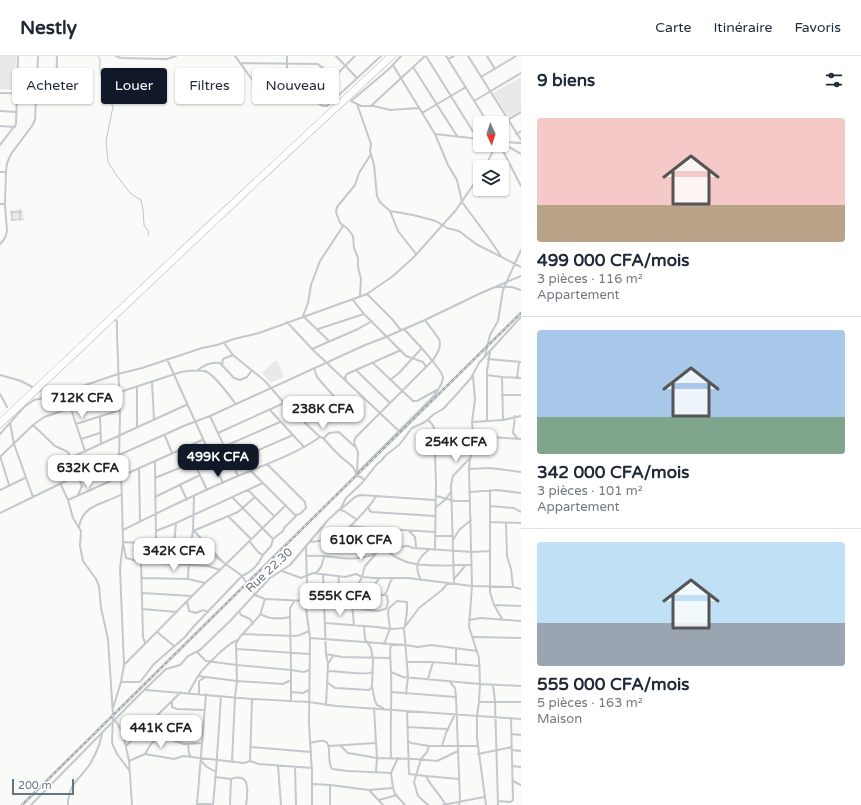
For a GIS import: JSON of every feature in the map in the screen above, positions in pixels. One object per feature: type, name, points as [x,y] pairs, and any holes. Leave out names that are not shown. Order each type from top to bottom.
[{"type":"main road","points":[[0,426],[36,389],[347,100],[389,56]]},
{"type":"main road","points":[[0,421],[394,56]]},
{"type":"street","points":[[18,56],[18,68]]},
{"type":"street","points":[[37,68],[38,56]]},
{"type":"street","points":[[57,56],[57,68]]},
{"type":"street","points":[[116,56],[121,58],[167,59],[176,56]]},
{"type":"street","points":[[235,56],[251,78]]},
{"type":"street","points":[[288,56],[288,68]]},
{"type":"street","points":[[336,56],[357,78]]},
{"type":"street","points":[[339,72],[355,56]]},
{"type":"street","points":[[339,95],[381,56]]},
{"type":"street","points":[[347,100],[393,65],[401,56]]},
{"type":"street","points":[[371,106],[426,56],[473,131]]},
{"type":"street","points":[[446,56],[483,116]]},
{"type":"street","points":[[448,59],[454,56]]},
{"type":"street","points":[[468,56],[505,116]]},
{"type":"street","points":[[487,56],[495,69]]},
{"type":"street","points":[[508,56],[510,60]]},
{"type":"street","points":[[481,77],[516,56]]},
{"type":"street","points":[[240,63],[318,64],[323,67]]},
{"type":"street","points":[[393,65],[436,134],[448,165],[457,180],[462,202],[501,256]]},
{"type":"street","points":[[414,67],[457,136]]},
{"type":"street","points":[[474,102],[521,73]]},
{"type":"street","points":[[422,113],[466,87]]},
{"type":"street","points":[[0,93],[12,93]]},
{"type":"street","points":[[347,100],[364,106],[393,110],[419,108]]},
{"type":"street","points":[[0,146],[1,142],[15,127],[17,104]]},
{"type":"street","points":[[0,244],[6,236],[6,172],[9,158],[34,124],[35,104]]},
{"type":"street","points":[[319,104],[321,106],[327,106],[329,104]]},
{"type":"street","points":[[358,104],[371,144],[371,154],[374,165],[378,200],[390,211],[398,231],[416,254]]},
{"type":"street","points":[[0,111],[17,112]]},
{"type":"street","points":[[509,119],[521,112]]},
{"type":"street","points":[[509,122],[521,142],[509,143]]},
{"type":"street","points":[[0,126],[15,127]]},
{"type":"street","points":[[516,134],[521,131]]},
{"type":"street","points":[[436,134],[473,138]]},
{"type":"street","points":[[509,147],[521,154]]},
{"type":"street","points":[[505,152],[521,186]]},
{"type":"street","points":[[360,296],[361,279],[352,234],[340,223],[336,212],[338,207],[355,185],[359,173],[371,154]]},
{"type":"street","points":[[0,172],[6,172]]},
{"type":"street","points":[[0,434],[24,407],[34,400],[142,368],[204,347],[224,343],[234,338],[259,333],[367,294],[393,276],[416,254],[443,226],[473,186]]},
{"type":"street","points":[[0,204],[5,204]]},
{"type":"street","points":[[390,211],[413,214],[436,221],[443,226],[459,231],[471,241],[521,266]]},
{"type":"street","points":[[303,316],[308,303],[311,285],[320,261],[343,226]]},
{"type":"street","points":[[485,357],[490,335],[498,321],[504,287],[521,250]]},
{"type":"street","points":[[0,513],[119,455],[210,416],[327,362],[425,320],[521,276]]},
{"type":"street","points":[[496,287],[521,290]]},
{"type":"street","points":[[367,294],[401,330]]},
{"type":"street","points":[[353,299],[364,314],[388,336],[400,350],[408,357],[424,363],[426,368]]},
{"type":"street","points":[[317,330],[364,314]]},
{"type":"street","points":[[303,316],[329,342]]},
{"type":"street","points":[[114,317],[117,322],[120,410],[119,455]]},
{"type":"street","name":"Rue 22.30","points":[[31,805],[166,669],[180,665],[188,656],[197,652],[255,595],[270,578],[290,565],[328,520],[339,510],[346,498],[364,480],[373,468],[399,445],[412,428],[427,420],[445,406],[473,375],[479,364],[501,338],[521,317]]},
{"type":"street","points":[[354,446],[355,438],[426,368],[439,350],[440,342],[425,320]]},
{"type":"street","points":[[312,349],[358,329],[372,321]]},
{"type":"street","points":[[287,322],[312,349],[398,431]]},
{"type":"street","points":[[357,473],[431,399],[443,379],[443,375],[433,360],[404,329]]},
{"type":"street","points":[[224,343],[233,355],[272,388],[284,403],[351,465],[357,473],[357,476],[364,480]]},
{"type":"street","points":[[390,380],[422,349]]},
{"type":"street","points":[[346,380],[345,377],[347,374],[400,350]]},
{"type":"street","points":[[487,421],[487,375],[488,359],[491,351]]},
{"type":"street","points":[[222,365],[223,359],[233,355]]},
{"type":"street","points":[[167,359],[186,405],[223,483]]},
{"type":"street","points":[[488,359],[520,362],[517,378]]},
{"type":"street","points":[[198,370],[203,366],[214,363],[222,365],[234,378],[240,380],[244,379],[252,370]]},
{"type":"street","points":[[373,363],[414,402],[438,389]]},
{"type":"street","points":[[314,368],[318,377],[338,401]]},
{"type":"street","points":[[9,485],[0,456],[33,425],[44,417],[174,374],[198,370],[206,371],[225,389],[235,404]]},
{"type":"street","points":[[357,370],[390,402]]},
{"type":"street","points":[[0,375],[21,381],[36,389],[51,392],[64,391]]},
{"type":"street","points":[[473,375],[475,399],[472,436],[474,444],[469,469],[472,552],[472,586],[469,627],[480,666],[479,702],[476,716],[478,754],[486,805]]},
{"type":"street","points":[[487,375],[521,378]]},
{"type":"street","points":[[502,377],[503,420]]},
{"type":"street","points":[[152,382],[154,420]]},
{"type":"street","points":[[137,387],[137,427]]},
{"type":"street","points":[[64,391],[85,451]]},
{"type":"street","points":[[0,394],[8,407]]},
{"type":"street","points":[[502,395],[521,395]]},
{"type":"street","points":[[218,433],[284,403]]},
{"type":"street","points":[[70,458],[186,405]]},
{"type":"street","points":[[76,424],[120,410]]},
{"type":"street","points":[[270,410],[304,447]]},
{"type":"street","points":[[100,416],[101,444]]},
{"type":"street","points":[[210,416],[238,476]]},
{"type":"street","points":[[472,422],[503,420],[515,416],[521,416]]},
{"type":"street","points":[[515,416],[513,433],[520,439]]},
{"type":"street","points":[[427,420],[434,428],[436,496],[435,548]]},
{"type":"street","points":[[224,447],[280,422]]},
{"type":"street","points":[[10,423],[14,444],[33,497]]},
{"type":"street","points":[[33,425],[56,446],[68,452],[82,486],[78,496]]},
{"type":"street","points":[[323,438],[329,433],[339,432],[354,446],[358,452],[357,473]]},
{"type":"street","points":[[81,439],[100,433]]},
{"type":"street","points":[[231,462],[293,435]]},
{"type":"street","points":[[165,436],[172,453]]},
{"type":"street","points":[[472,436],[520,439]]},
{"type":"street","points":[[123,530],[207,490],[304,447],[320,437]]},
{"type":"street","points":[[68,500],[202,440]]},
{"type":"street","points":[[187,447],[207,490]]},
{"type":"street","points":[[113,708],[121,682],[124,665],[120,570],[123,542],[122,454]]},
{"type":"street","points":[[454,583],[451,485],[453,476],[470,458]]},
{"type":"street","points":[[155,461],[156,543]]},
{"type":"street","points":[[155,478],[194,462]]},
{"type":"street","points":[[267,464],[305,502],[306,508],[300,514],[295,515]]},
{"type":"street","points":[[139,468],[140,522]]},
{"type":"street","points":[[469,469],[490,468],[521,472]]},
{"type":"street","points":[[70,479],[75,470]]},
{"type":"street","points":[[251,471],[295,515]]},
{"type":"street","points":[[155,497],[200,476]]},
{"type":"street","points":[[0,490],[25,478]]},
{"type":"street","points":[[156,531],[263,483]]},
{"type":"street","points":[[61,484],[68,500],[73,518],[81,533],[80,546],[83,561],[96,579],[99,586],[101,608],[108,639],[114,721],[112,743],[117,754],[129,770]]},
{"type":"street","points":[[180,485],[187,500]]},
{"type":"street","points":[[248,490],[274,516]]},
{"type":"street","points":[[470,492],[490,490],[521,493]]},
{"type":"street","points":[[490,490],[490,592],[494,605],[502,619]]},
{"type":"street","points":[[435,508],[446,499],[451,492]]},
{"type":"street","points":[[79,527],[81,517],[97,504],[116,498],[122,494]]},
{"type":"street","points":[[339,510],[357,496],[366,495],[435,500]]},
{"type":"street","points":[[188,579],[194,531],[194,496]]},
{"type":"street","points":[[309,542],[335,538],[350,526],[376,496]]},
{"type":"street","points":[[436,496],[451,500],[470,501]]},
{"type":"street","points":[[232,497],[273,539]]},
{"type":"street","points":[[194,531],[238,512],[255,497]]},
{"type":"street","points":[[124,665],[205,583],[286,505]]},
{"type":"street","points":[[490,506],[514,508],[521,512]]},
{"type":"street","points":[[343,507],[344,511]]},
{"type":"street","points":[[368,507],[372,512],[435,516]]},
{"type":"street","points":[[339,510],[344,511],[356,519]]},
{"type":"street","points":[[121,682],[140,682],[154,664],[186,637],[242,576],[251,572],[255,568],[271,546],[273,539],[295,518],[295,515]]},
{"type":"street","points":[[229,516],[259,553],[263,555]]},
{"type":"street","points":[[453,540],[459,530],[471,520]]},
{"type":"street","points":[[490,522],[521,523]]},
{"type":"street","points":[[174,544],[176,523]]},
{"type":"street","points":[[506,523],[507,556],[511,569],[513,587]]},
{"type":"street","points":[[350,526],[435,532]]},
{"type":"street","points":[[362,542],[363,527]]},
{"type":"street","points":[[383,545],[387,529]]},
{"type":"street","points":[[408,530],[415,537],[416,547]]},
{"type":"street","points":[[194,531],[226,564]]},
{"type":"street","points":[[435,536],[453,536]]},
{"type":"street","points":[[327,540],[342,543],[362,542],[398,547],[406,546],[472,552],[490,551]]},
{"type":"street","points":[[123,542],[191,546],[213,555],[242,576],[255,595],[265,599],[294,602],[305,601]]},
{"type":"street","points":[[123,542],[126,558],[141,562],[208,566],[220,570]]},
{"type":"street","points":[[162,563],[163,544]]},
{"type":"street","points":[[306,546],[307,595],[305,601],[310,638],[309,702],[312,805]]},
{"type":"street","points":[[354,625],[352,598],[362,577],[365,566],[376,555],[389,546]]},
{"type":"street","points":[[385,548],[394,556],[409,563],[472,565]]},
{"type":"street","points":[[421,580],[418,574],[417,564],[423,555],[431,548]]},
{"type":"street","points":[[307,556],[359,559],[376,555]]},
{"type":"street","points":[[316,573],[324,556]]},
{"type":"street","points":[[141,562],[143,637],[145,643]]},
{"type":"street","points":[[454,579],[466,565]]},
{"type":"street","points":[[282,571],[301,578],[316,573],[345,577],[359,574],[362,577],[379,579],[408,578],[472,586],[513,587],[521,589]]},
{"type":"street","points":[[323,574],[326,654],[328,664],[326,705]]},
{"type":"street","points":[[338,591],[339,576]]},
{"type":"street","points":[[142,578],[188,579],[205,583]]},
{"type":"street","points":[[363,609],[366,593],[379,579]]},
{"type":"street","points":[[384,595],[387,591],[388,584],[392,579]]},
{"type":"street","points":[[325,624],[354,625],[390,629],[404,627],[419,608],[442,590],[448,583]]},
{"type":"street","points":[[324,590],[387,596],[390,629],[384,644]]},
{"type":"street","points":[[142,593],[192,596]]},
{"type":"street","points":[[189,693],[198,676],[226,648],[238,640],[253,624],[261,614],[265,599]]},
{"type":"street","points":[[325,608],[339,607],[378,611],[387,608],[397,601],[407,602],[404,627],[408,677],[406,694]]},
{"type":"street","points":[[187,602],[189,611],[196,613],[203,610],[208,612]]},
{"type":"street","points":[[291,701],[292,652],[290,608],[294,602]]},
{"type":"street","points":[[494,605],[521,606]]},
{"type":"street","points":[[142,609],[176,612]]},
{"type":"street","points":[[239,611],[241,616],[250,619],[253,624]]},
{"type":"street","points":[[261,614],[274,619],[290,617]]},
{"type":"street","points":[[469,620],[480,618],[521,621]]},
{"type":"street","points":[[364,627],[365,639],[371,648],[373,658],[372,687],[375,703],[384,708]]},
{"type":"street","points":[[243,634],[300,636],[309,631]]},
{"type":"street","points":[[157,632],[174,646]]},
{"type":"street","points":[[473,637],[521,638]]},
{"type":"street","points":[[310,638],[368,643],[405,644],[418,647],[431,645],[477,651]]},
{"type":"street","points":[[232,762],[237,681],[236,649],[238,640]]},
{"type":"street","points":[[391,644],[392,758]]},
{"type":"street","points":[[236,649],[309,654]]},
{"type":"street","points":[[456,649],[456,664]]},
{"type":"street","points":[[197,652],[206,661],[304,672],[309,670]]},
{"type":"street","points":[[326,654],[333,656],[390,658]]},
{"type":"street","points":[[328,664],[333,656]]},
{"type":"street","points":[[407,662],[433,662],[480,666]]},
{"type":"street","points":[[428,679],[433,662]]},
{"type":"street","points":[[328,671],[368,674],[373,671]]},
{"type":"street","points":[[391,672],[398,676],[450,682],[521,686]]},
{"type":"street","points":[[198,676],[204,678],[283,684],[286,684],[292,679]]},
{"type":"street","points":[[199,694],[199,681],[204,678]]},
{"type":"street","points":[[450,682],[455,688],[456,697],[459,805]]},
{"type":"street","points":[[328,683],[335,688],[369,690],[372,687]]},
{"type":"street","points":[[493,685],[495,701],[498,805]]},
{"type":"street","points":[[146,690],[521,719]]},
{"type":"street","points":[[292,692],[303,693],[310,690]]},
{"type":"street","points":[[126,746],[181,692]]},
{"type":"street","points":[[391,692],[456,697]]},
{"type":"street","points":[[206,694],[197,804],[214,805],[221,696]]},
{"type":"street","points":[[250,761],[252,699]]},
{"type":"street","points":[[172,701],[172,707]]},
{"type":"street","points":[[479,702],[521,702]]},
{"type":"street","points":[[166,707],[204,710]]},
{"type":"street","points":[[374,708],[377,758],[376,772]]},
{"type":"street","points":[[407,710],[409,774],[459,779]]},
{"type":"street","points":[[442,746],[447,729],[456,714]]},
{"type":"street","points":[[498,801],[510,802],[513,800],[511,718]]},
{"type":"street","points":[[114,721],[123,733],[126,746],[129,760],[132,805]]},
{"type":"street","points":[[150,723],[168,726],[177,725],[203,727]]},
{"type":"street","points":[[145,754],[151,744],[162,736],[168,726]]},
{"type":"street","points":[[407,727],[447,729]]},
{"type":"street","points":[[68,805],[68,796],[71,788],[89,764],[100,744],[102,732]]},
{"type":"street","points":[[512,734],[521,735]]},
{"type":"street","points":[[162,736],[188,744],[202,743]]},
{"type":"street","points":[[310,742],[325,741],[329,746],[330,768],[338,770],[391,773]]},
{"type":"street","points":[[408,742],[429,746],[478,746]]},
{"type":"street","points":[[329,746],[376,743]]},
{"type":"street","points":[[188,744],[191,757]]},
{"type":"street","points":[[250,746],[311,752]]},
{"type":"street","points":[[340,746],[348,753],[377,758],[437,761],[458,751]]},
{"type":"street","points":[[428,805],[418,796],[415,791],[414,782],[420,759],[427,752],[429,746]]},
{"type":"street","points":[[478,754],[512,748],[521,751]]},
{"type":"street","points":[[129,760],[145,754],[174,759],[183,756],[201,760],[244,763],[250,761],[259,764],[312,768]]},
{"type":"street","points":[[398,758],[391,773],[393,788],[405,805]]},
{"type":"street","points":[[201,760],[207,767],[216,772]]},
{"type":"street","points":[[278,766],[281,805]]},
{"type":"street","points":[[513,766],[521,766]]},
{"type":"street","points":[[295,767],[296,805]]},
{"type":"street","points":[[426,776],[430,784],[441,797],[444,805],[484,797]]},
{"type":"street","points":[[215,777],[231,779],[242,778],[246,782],[246,805]]},
{"type":"street","points":[[230,805],[231,779]]},
{"type":"street","points":[[513,780],[518,784],[521,784]]},
{"type":"street","points":[[312,784],[369,790],[393,788]]},
{"type":"street","points":[[330,785],[330,805]]},
{"type":"street","points":[[369,790],[383,805]]},
{"type":"street","points":[[379,800],[397,795]]},
{"type":"shaded area","points":[[0,56],[16,56],[16,68],[12,68],[12,90],[0,89]]},
{"type":"shaded area","points":[[521,77],[521,111],[509,118],[493,93]]},
{"type":"shaded area","points":[[22,209],[24,220],[11,221],[10,211]]},
{"type":"shaded area","points":[[277,360],[284,377],[270,382],[262,373]]},
{"type":"waterway","points":[[98,56],[100,59],[100,71],[103,84],[113,107],[106,141],[108,162],[131,194],[141,200],[144,225],[149,232],[148,235]]},
{"type":"railway","points":[[22,805],[521,313]]}]
